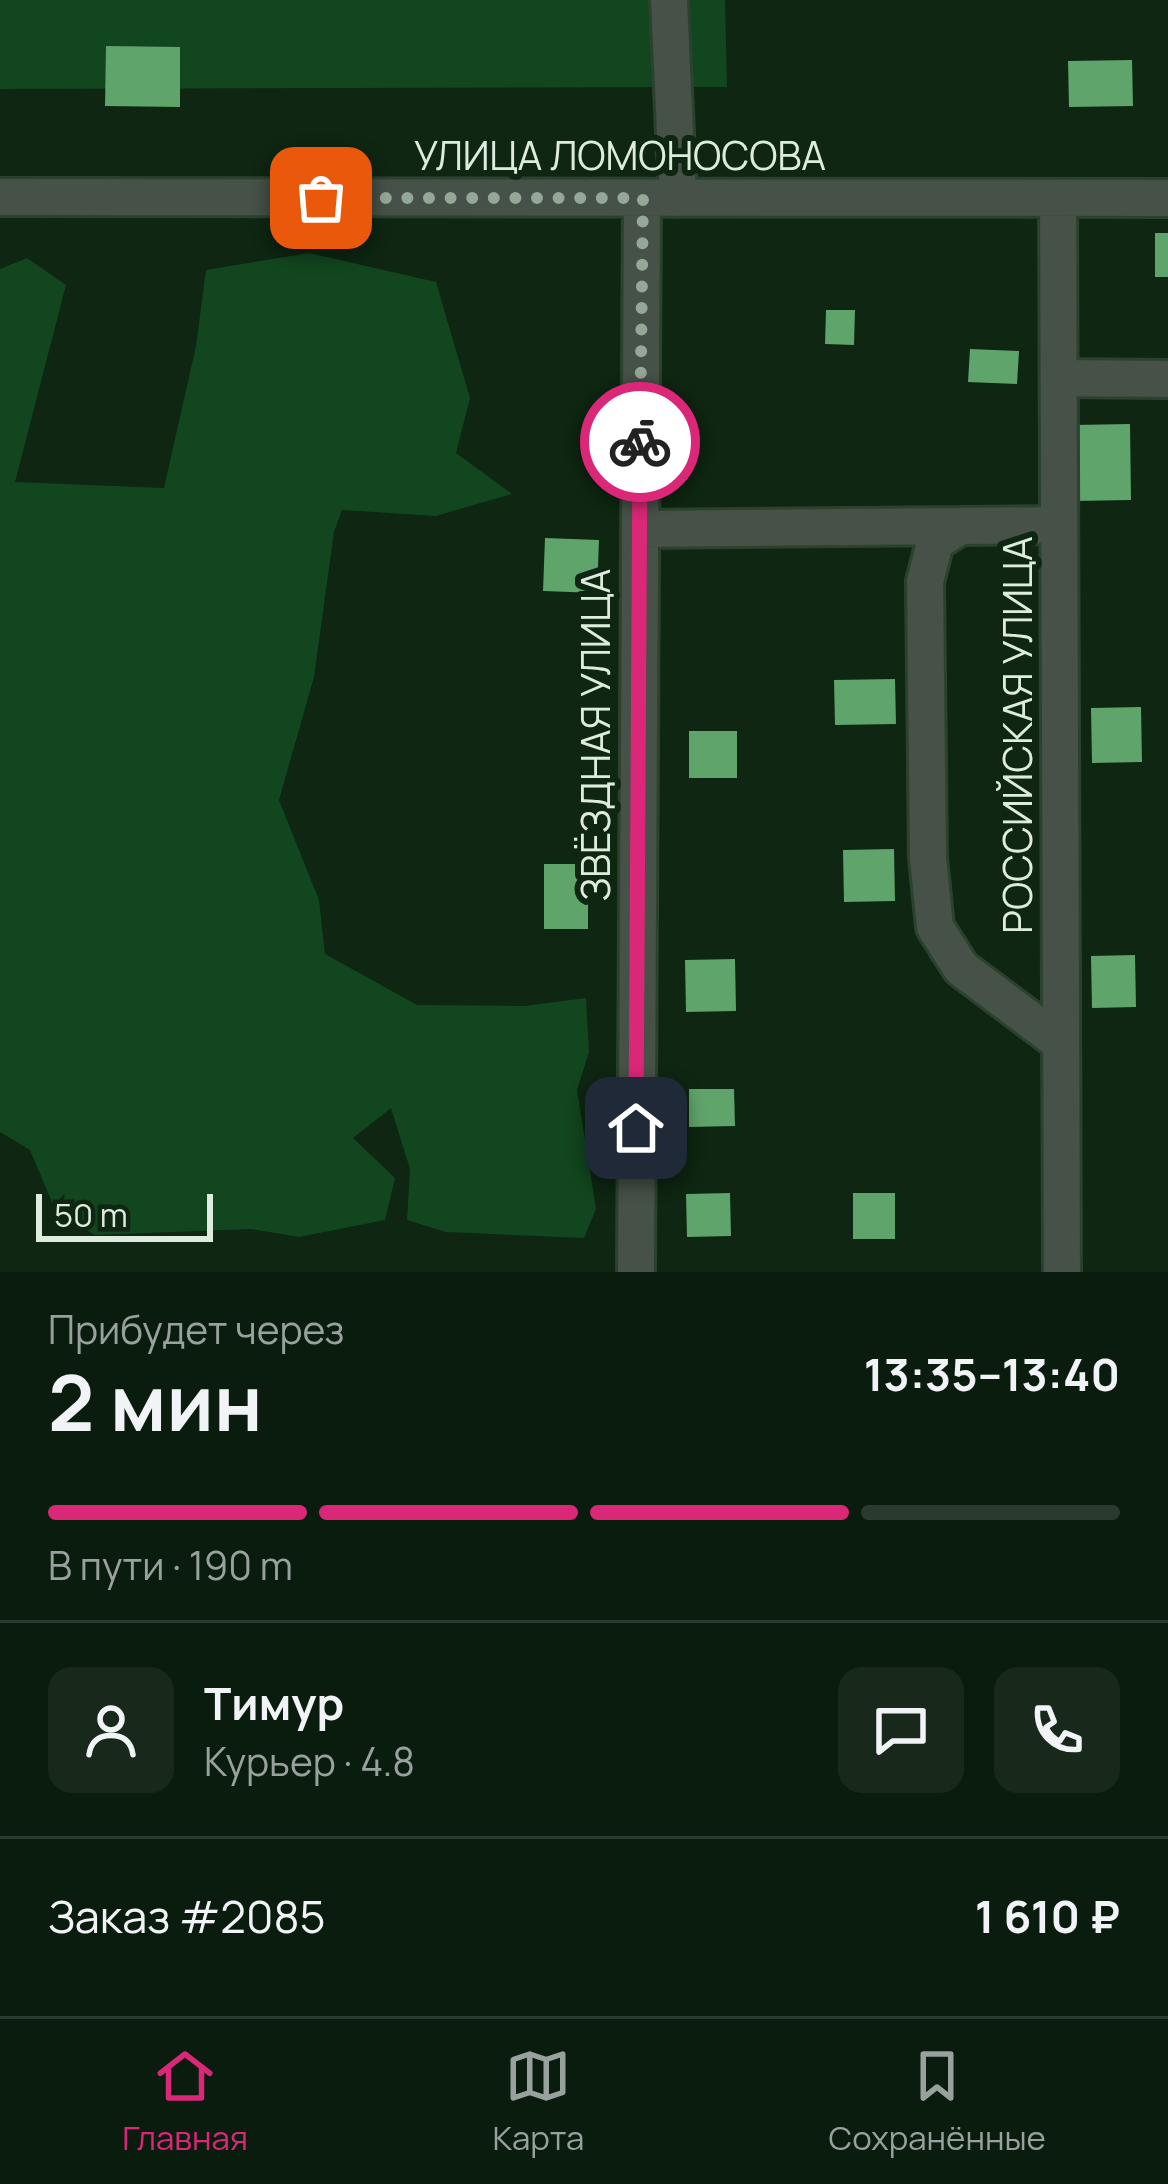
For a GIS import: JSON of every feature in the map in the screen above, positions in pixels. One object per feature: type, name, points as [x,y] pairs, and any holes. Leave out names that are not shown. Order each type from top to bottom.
[{"type":"street","name":"ЗВЁЗДНАЯ УЛИЦА","points":[[636,1272],[640,529],[669,0]]},
{"type":"street","name":"УЛИЦА ЛОМОНОСОВА","points":[[0,197],[1168,198]]},
{"type":"street","name":"РОССИЙСКАЯ УЛИЦА","points":[[1058,198],[1062,1272]]},
{"type":"street","points":[[1059,378],[1168,379]]},
{"type":"street","points":[[640,529],[1059,525]]},
{"type":"street","points":[[960,526],[935,542],[925,582],[928,858],[935,927],[961,968],[1061,1043]]},
{"type":"green space","points":[[0,0],[725,0],[727,87],[0,89]]},
{"type":"green space","points":[[309,253],[436,282],[470,398],[456,453],[512,494],[436,516],[342,510],[334,532],[314,677],[279,800],[319,900],[325,954],[417,1005],[524,1006],[586,998],[589,1052],[577,1090],[596,1209],[584,1238],[446,1232],[407,1220],[410,1169],[391,1108],[353,1138],[395,1178],[385,1220],[299,1237],[251,1229],[95,1235],[57,1214],[30,1150],[0,1132],[0,269],[27,258],[66,285],[15,482],[164,488],[196,346],[206,270]]},
{"type":"building","points":[[106,46],[180,47],[180,107],[105,106]]},
{"type":"building","points":[[1132,60],[1133,106],[1069,107],[1068,61]]},
{"type":"building","points":[[1155,233],[1168,233],[1168,277],[1155,277]]},
{"type":"building","points":[[826,310],[855,310],[854,345],[825,344]]},
{"type":"building","points":[[970,349],[1019,351],[1017,384],[968,382]]},
{"type":"building","points":[[1130,424],[1131,500],[1074,501],[1073,425]]},
{"type":"building","points":[[545,538],[599,540],[597,593],[543,591]]},
{"type":"building","points":[[895,679],[896,724],[835,725],[834,680]]},
{"type":"building","points":[[1141,707],[1142,762],[1092,763],[1091,708]]},
{"type":"building","points":[[689,731],[737,731],[737,778],[689,778]]},
{"type":"building","points":[[894,849],[895,901],[844,902],[843,850]]},
{"type":"building","points":[[544,864],[588,864],[588,929],[544,929]]},
{"type":"building","points":[[1135,955],[1136,1007],[1092,1008],[1091,956]]},
{"type":"building","points":[[735,959],[736,1011],[686,1012],[685,960]]},
{"type":"building","points":[[689,1089],[734,1089],[735,1126],[689,1127]]},
{"type":"building","points":[[730,1193],[731,1236],[687,1237],[686,1194]]},
{"type":"building","points":[[853,1193],[895,1193],[895,1239],[853,1239]]},
{"type":"way so far","points":[[321,198],[643,198],[640,442]]},
{"type":"route","points":[[636,1128],[640,442]]}]
